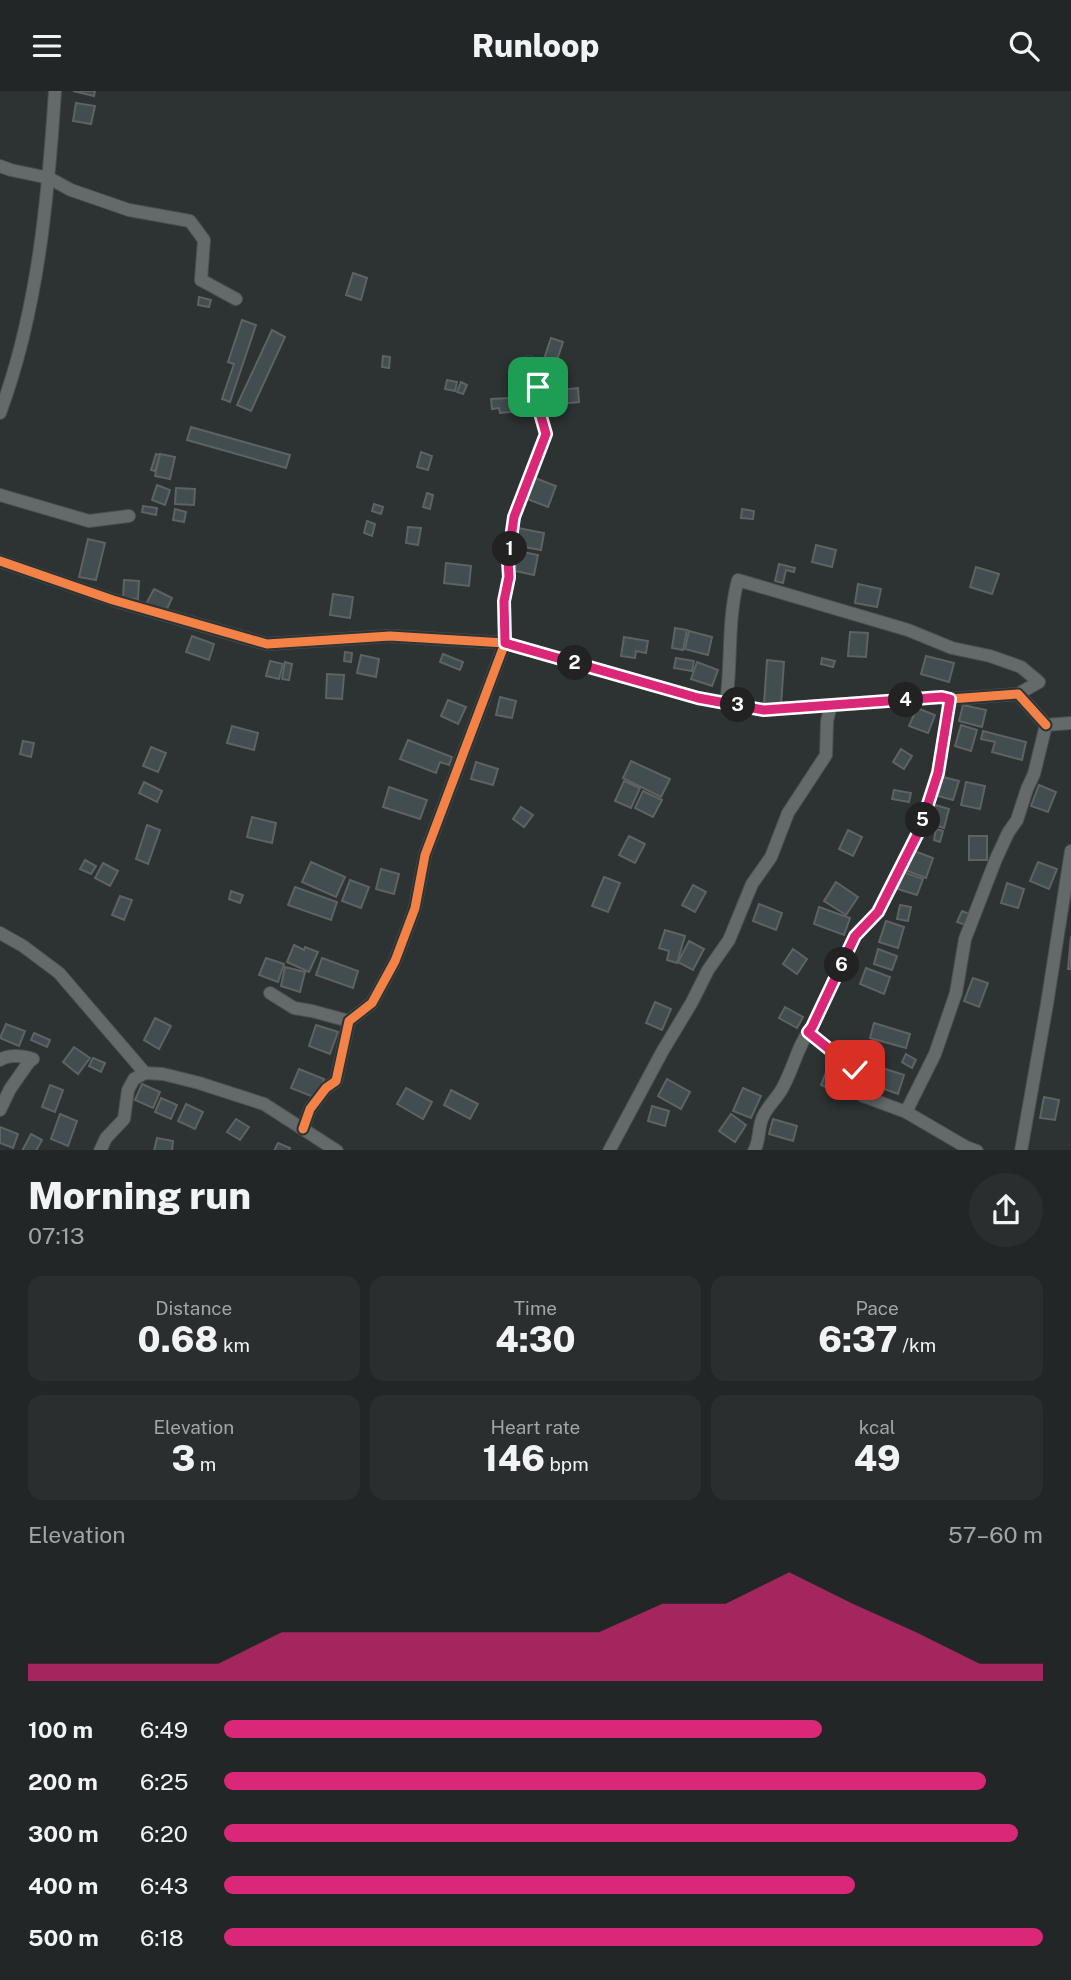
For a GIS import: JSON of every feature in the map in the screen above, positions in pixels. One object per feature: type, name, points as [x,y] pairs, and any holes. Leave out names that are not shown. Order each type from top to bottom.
[{"type":"street","points":[[0,412],[18,363],[39,253],[49,177],[55,91]]},
{"type":"street","points":[[0,166],[49,177],[71,190],[129,210],[190,221],[204,240],[201,280],[236,299]]},
{"type":"street","points":[[303,1129],[310,1109],[326,1088],[336,1080],[349,1021],[372,1003],[395,961],[415,908],[425,855],[505,643],[504,601],[509,577],[508,560],[514,517],[546,434],[540,413],[538,384],[529,362]]},
{"type":"street","points":[[0,495],[89,521],[129,516]]},
{"type":"street","points":[[0,561],[113,600],[267,644],[390,636],[505,643],[698,698],[764,710],[1018,694],[1038,682],[1021,667],[990,656],[953,648],[908,630],[738,580],[730,620],[726,703]]},
{"type":"street","points":[[1018,694],[1046,725]]},
{"type":"street","points":[[754,1150],[757,1147],[763,1115],[783,1087],[804,1037],[812,1027],[855,936],[878,912],[920,829],[938,773],[950,699]]},
{"type":"street","points":[[609,1150],[708,971],[729,940],[752,884],[771,857],[788,813],[826,755],[827,721],[831,705]]},
{"type":"street","points":[[1046,725],[1071,723]]},
{"type":"street","points":[[906,1112],[935,1054],[956,993],[965,939],[1008,833],[1017,820],[1034,774],[1046,725]]},
{"type":"street","points":[[1021,1150],[1071,851]]},
{"type":"street","points":[[0,933],[23,946],[59,973],[145,1073]]},
{"type":"street","points":[[270,993],[294,1008],[349,1021]]},
{"type":"street","points":[[808,1032],[855,1070],[863,1096],[906,1112],[966,1147],[977,1150]]},
{"type":"street","points":[[0,1060],[6,1056],[33,1059],[10,1089],[0,1110]]},
{"type":"street","points":[[100,1150],[106,1138],[124,1119],[128,1090],[134,1079],[145,1073],[163,1074],[199,1083],[264,1104],[337,1150]]},
{"type":"building","points":[[73,91],[95,91],[94,96]]},
{"type":"building","points":[[76,103],[95,106],[91,124],[73,121]]},
{"type":"building","points":[[353,273],[367,278],[361,300],[346,295]]},
{"type":"building","points":[[199,297],[211,300],[209,307],[198,305]]},
{"type":"building","points":[[242,320],[256,325],[230,402],[222,399],[234,364],[228,362]]},
{"type":"building","points":[[272,330],[285,337],[251,411],[237,405]]},
{"type":"building","points":[[551,338],[563,342],[549,384],[537,380]]},
{"type":"building","points":[[383,356],[390,357],[389,368],[382,367]]},
{"type":"building","points":[[447,380],[457,382],[455,391],[445,389]]},
{"type":"building","points":[[461,382],[467,385],[463,394],[457,392]]},
{"type":"building","points":[[578,388],[579,402],[541,406],[540,392]]},
{"type":"building","points":[[510,398],[511,412],[500,413],[499,408],[492,409],[491,399]]},
{"type":"building","points":[[191,427],[290,455],[286,468],[187,440]]},
{"type":"building","points":[[421,452],[432,456],[428,470],[417,467]]},
{"type":"building","points":[[156,454],[160,455],[155,471],[151,470]]},
{"type":"building","points":[[160,454],[175,457],[170,479],[155,476]]},
{"type":"building","points":[[535,478],[556,486],[548,507],[527,499]]},
{"type":"building","points":[[157,485],[170,490],[165,505],[152,500]]},
{"type":"building","points":[[176,488],[195,489],[194,505],[175,504]]},
{"type":"building","points":[[427,493],[433,495],[430,509],[423,507]]},
{"type":"building","points":[[374,504],[383,507],[381,514],[372,511]]},
{"type":"building","points":[[143,506],[157,508],[156,515],[142,512]]},
{"type":"building","points":[[175,509],[186,512],[184,522],[173,520]]},
{"type":"building","points":[[742,509],[754,511],[753,519],[741,518]]},
{"type":"building","points":[[367,521],[375,524],[372,536],[364,533]]},
{"type":"building","points":[[408,527],[421,528],[418,545],[406,543]]},
{"type":"building","points":[[518,528],[544,533],[541,550],[514,545]]},
{"type":"building","points":[[88,539],[105,543],[96,580],[79,577]]},
{"type":"building","points":[[816,545],[836,550],[832,567],[812,562]]},
{"type":"building","points":[[518,551],[538,555],[534,575],[515,571]]},
{"type":"building","points":[[446,563],[471,566],[469,586],[444,583]]},
{"type":"building","points":[[779,564],[795,568],[794,572],[786,570],[783,583],[775,581]]},
{"type":"building","points":[[976,567],[999,574],[992,594],[970,587]]},
{"type":"building","points":[[124,580],[139,581],[138,599],[123,598]]},
{"type":"building","points":[[858,584],[881,589],[877,607],[855,603]]},
{"type":"building","points":[[154,589],[172,598],[165,613],[146,604]]},
{"type":"building","points":[[333,594],[353,597],[350,618],[330,615]]},
{"type":"building","points":[[675,628],[687,630],[683,650],[672,648]]},
{"type":"building","points":[[689,631],[712,637],[708,655],[685,649]]},
{"type":"building","points":[[850,632],[868,633],[866,657],[848,656]]},
{"type":"building","points":[[192,636],[214,644],[209,660],[186,652]]},
{"type":"building","points":[[624,637],[648,641],[646,653],[636,651],[635,658],[621,656]]},
{"type":"building","points":[[345,652],[352,653],[351,662],[344,661]]},
{"type":"building","points":[[443,654],[463,662],[460,670],[440,662]]},
{"type":"building","points":[[361,655],[379,659],[376,677],[357,673]]},
{"type":"building","points":[[926,656],[954,663],[949,682],[921,674]]},
{"type":"building","points":[[676,658],[694,661],[692,671],[674,668]]},
{"type":"building","points":[[822,658],[835,661],[833,667],[821,664]]},
{"type":"building","points":[[767,660],[784,662],[781,705],[764,704]]},
{"type":"building","points":[[270,661],[283,664],[279,679],[266,676]]},
{"type":"building","points":[[285,662],[292,664],[289,680],[282,679]]},
{"type":"building","points":[[697,662],[718,670],[712,686],[691,679]]},
{"type":"building","points":[[327,674],[344,675],[342,699],[326,698]]},
{"type":"building","points":[[500,697],[516,701],[512,718],[496,715]]},
{"type":"building","points":[[448,700],[466,707],[458,724],[441,716]]},
{"type":"building","points":[[963,705],[986,710],[982,727],[959,721]]},
{"type":"building","points":[[917,708],[935,715],[928,733],[909,726]]},
{"type":"building","points":[[961,725],[977,730],[971,751],[955,746]]},
{"type":"building","points":[[232,726],[258,733],[254,750],[227,743]]},
{"type":"building","points":[[983,731],[1026,742],[1022,760],[992,752],[995,742],[981,739]]},
{"type":"building","points":[[408,740],[452,757],[449,765],[440,762],[436,773],[400,759]]},
{"type":"building","points":[[23,741],[34,743],[31,757],[20,754]]},
{"type":"building","points":[[151,747],[166,753],[158,772],[143,766]]},
{"type":"building","points":[[901,749],[912,756],[904,769],[893,762]]},
{"type":"building","points":[[631,761],[670,779],[661,797],[623,778]]},
{"type":"building","points":[[476,762],[498,769],[493,785],[471,779]]},
{"type":"building","points":[[943,777],[959,781],[953,800],[938,796]]},
{"type":"building","points":[[624,781],[640,788],[631,808],[615,801]]},
{"type":"building","points":[[144,782],[162,791],[157,802],[139,793]]},
{"type":"building","points":[[966,782],[985,786],[980,809],[961,805]]},
{"type":"building","points":[[1039,785],[1056,792],[1048,812],[1031,806]]},
{"type":"building","points":[[389,787],[427,800],[420,819],[383,807]]},
{"type":"building","points":[[894,790],[911,793],[909,802],[892,799]]},
{"type":"building","points":[[643,791],[662,800],[653,817],[635,808]]},
{"type":"building","points":[[932,804],[949,809],[944,828],[926,823]]},
{"type":"building","points":[[521,807],[533,815],[524,827],[513,819]]},
{"type":"building","points":[[252,817],[276,823],[272,843],[247,837]]},
{"type":"building","points":[[147,825],[160,830],[148,864],[136,859]]},
{"type":"building","points":[[936,829],[943,831],[940,842],[934,840]]},
{"type":"building","points":[[848,830],[862,837],[853,856],[839,849]]},
{"type":"building","points":[[629,836],[645,844],[635,863],[619,855]]},
{"type":"building","points":[[969,836],[987,836],[987,860],[969,860]]},
{"type":"building","points":[[912,850],[933,858],[926,878],[905,870]]},
{"type":"building","points":[[85,860],[96,866],[91,874],[80,869]]},
{"type":"building","points":[[311,862],[345,877],[336,897],[302,882]]},
{"type":"building","points":[[1038,862],[1057,869],[1049,889],[1030,881]]},
{"type":"building","points":[[103,863],[118,871],[110,886],[95,878]]},
{"type":"building","points":[[381,869],[399,874],[394,894],[376,889]]},
{"type":"building","points":[[903,872],[923,879],[917,895],[898,889]]},
{"type":"building","points":[[604,877],[620,883],[608,912],[592,906]]},
{"type":"building","points":[[350,880],[369,887],[361,908],[342,901]]},
{"type":"building","points":[[836,882],[858,897],[846,915],[824,901]]},
{"type":"building","points":[[1007,883],[1024,889],[1018,908],[1001,903]]},
{"type":"building","points":[[693,885],[706,892],[695,912],[682,905]]},
{"type":"building","points":[[295,887],[337,902],[331,920],[288,905]]},
{"type":"building","points":[[231,891],[243,895],[240,903],[229,899]]},
{"type":"building","points":[[120,896],[132,900],[124,920],[112,915]]},
{"type":"building","points":[[759,904],[782,913],[776,930],[753,921]]},
{"type":"building","points":[[900,905],[911,907],[908,921],[897,919]]},
{"type":"building","points":[[819,907],[850,918],[844,935],[814,924]]},
{"type":"building","points":[[962,911],[972,915],[968,926],[957,922]]},
{"type":"building","points":[[886,921],[904,927],[898,948],[879,942]]},
{"type":"building","points":[[665,930],[685,936],[677,963],[667,960],[669,951],[659,948]]},
{"type":"building","points":[[1071,936],[1071,969],[1068,969]]},
{"type":"building","points":[[689,941],[704,949],[693,970],[678,962]]},
{"type":"building","points":[[294,945],[318,952],[309,972],[287,962]]},
{"type":"building","points":[[793,949],[807,959],[797,974],[783,964]]},
{"type":"building","points":[[878,949],[897,956],[892,970],[874,964]]},
{"type":"building","points":[[266,958],[284,964],[278,982],[259,975]]},
{"type":"building","points":[[322,958],[358,971],[353,988],[316,975]]},
{"type":"building","points":[[285,967],[305,972],[300,992],[281,986]]},
{"type":"building","points":[[866,968],[890,977],[884,994],[860,984]]},
{"type":"building","points":[[973,978],[988,983],[979,1007],[964,1001]]},
{"type":"building","points":[[655,1002],[671,1009],[662,1030],[646,1023]]},
{"type":"building","points":[[785,1007],[803,1017],[797,1028],[779,1018]]},
{"type":"building","points":[[155,1018],[171,1026],[159,1049],[144,1040]]},
{"type":"building","points":[[874,1023],[910,1034],[906,1048],[870,1038]]},
{"type":"building","points":[[6,1024],[25,1031],[19,1046],[0,1038]]},
{"type":"building","points":[[316,1025],[338,1032],[330,1054],[309,1046]]},
{"type":"building","points":[[34,1033],[50,1040],[47,1047],[31,1040]]},
{"type":"building","points":[[74,1047],[90,1058],[78,1074],[63,1062]]},
{"type":"building","points":[[906,1054],[916,1060],[912,1068],[902,1062]]},
{"type":"building","points":[[93,1058],[105,1063],[101,1072],[89,1066]]},
{"type":"building","points":[[829,1065],[848,1073],[840,1093],[821,1085]]},
{"type":"building","points":[[876,1066],[904,1075],[898,1094],[870,1084]]},
{"type":"building","points":[[299,1069],[324,1079],[316,1098],[291,1088]]},
{"type":"building","points":[[667,1079],[690,1092],[681,1109],[658,1096]]},
{"type":"building","points":[[142,1084],[160,1092],[153,1108],[135,1100]]},
{"type":"building","points":[[50,1085],[63,1090],[55,1112],[42,1107]]},
{"type":"building","points":[[406,1088],[432,1102],[423,1119],[397,1104]]},
{"type":"building","points":[[743,1088],[761,1096],[751,1118],[733,1111]]},
{"type":"building","points":[[451,1090],[478,1104],[470,1119],[444,1105]]},
{"type":"building","points":[[1044,1097],[1059,1100],[1055,1120],[1040,1118]]},
{"type":"building","points":[[161,1098],[177,1105],[171,1119],[155,1112]]},
{"type":"building","points":[[186,1104],[203,1112],[195,1129],[178,1121]]},
{"type":"building","points":[[652,1106],[669,1111],[665,1126],[648,1121]]},
{"type":"building","points":[[60,1114],[77,1121],[68,1146],[51,1139]]},
{"type":"building","points":[[731,1114],[746,1125],[735,1142],[719,1131]]},
{"type":"building","points":[[236,1119],[249,1127],[240,1140],[227,1132]]},
{"type":"building","points":[[773,1119],[797,1126],[793,1141],[769,1134]]},
{"type":"building","points":[[0,1127],[18,1134],[13,1148],[0,1143]]},
{"type":"building","points":[[31,1134],[42,1140],[37,1150],[23,1150]]},
{"type":"building","points":[[157,1138],[173,1141],[172,1150],[154,1150]]},
{"type":"building","points":[[278,1143],[290,1148],[289,1150],[274,1150]]},
{"type":"cycle path","points":[[303,1129],[310,1109],[326,1088],[336,1081],[349,1021],[372,1003],[395,961],[415,908],[425,855],[505,643],[504,601],[509,577],[508,560],[514,517],[546,434],[540,413],[538,384],[529,362]]},
{"type":"cycle path","points":[[0,561],[113,600],[267,644],[390,636],[505,643],[698,698],[764,710],[1018,694],[1046,725]]},
{"type":"route","points":[[538,387],[540,413],[546,434],[514,517],[508,560],[509,577],[504,601],[505,643],[698,698],[764,710],[942,697],[950,699],[938,773],[920,829],[878,912],[855,936],[808,1032],[855,1070]]}]
